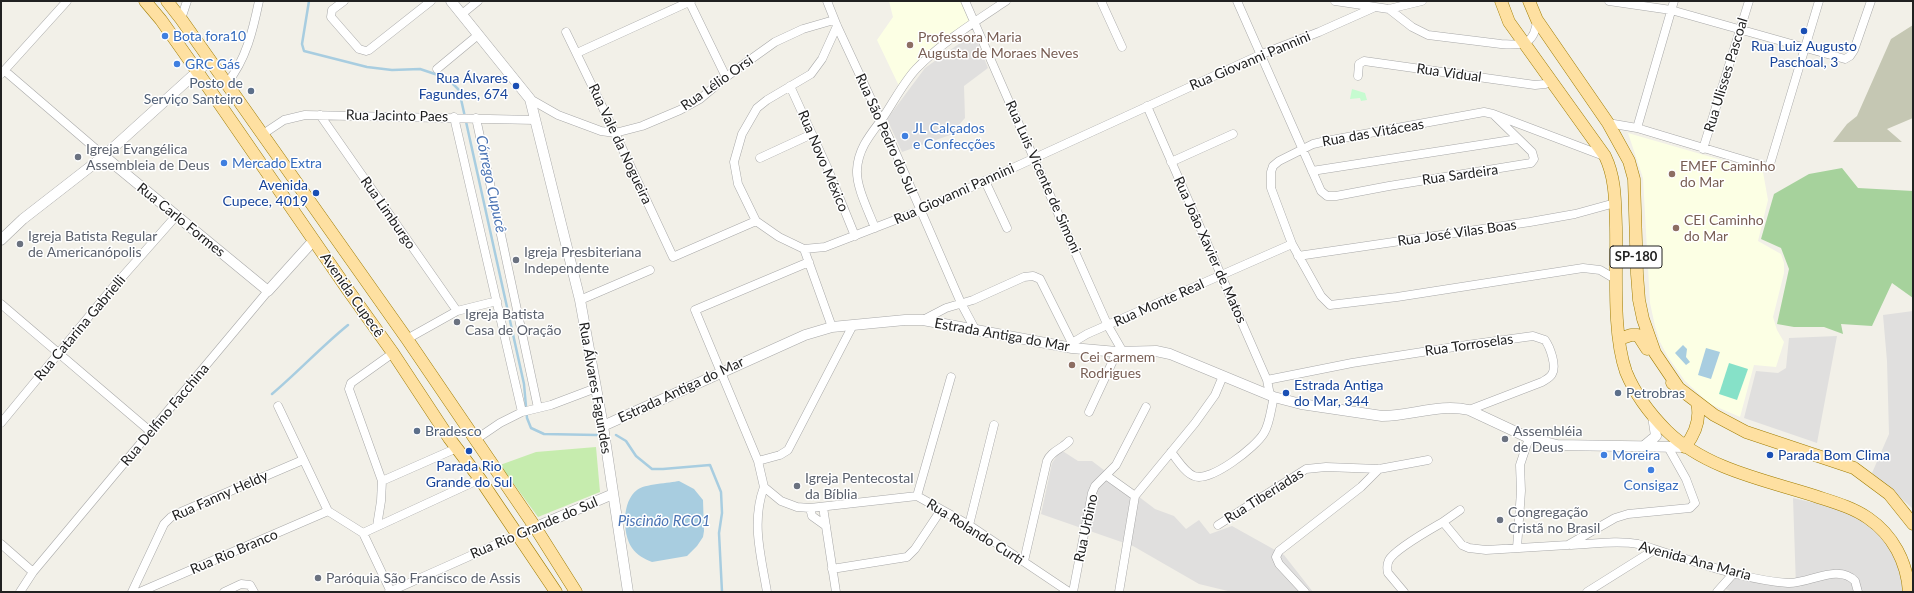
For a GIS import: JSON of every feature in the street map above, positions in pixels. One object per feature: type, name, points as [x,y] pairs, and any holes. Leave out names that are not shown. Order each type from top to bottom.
[{"type":"main road","name":"Avenida Cupecê","points":[[145,1],[161,20],[393,353],[556,592]]},
{"type":"main road","name":"Avenida Cupecê","points":[[167,1],[227,83],[407,339],[535,527],[576,592]]},
{"type":"main road","points":[[1501,1],[1510,22],[1524,44],[1605,156],[1614,180],[1616,203],[1619,339],[1626,372],[1634,389],[1653,416],[1685,447],[1727,468],[1841,505],[1868,518],[1890,540],[1900,554],[1906,571],[1908,592]]},
{"type":"main road","points":[[1529,1],[1537,20],[1608,122]]},
{"type":"main road","name":"SP-180","points":[[1608,122],[1618,138],[1629,161],[1634,179],[1637,274],[1639,300],[1643,319],[1655,353],[1678,387],[1697,403],[1746,432],[1854,468],[1889,494],[1913,524]]},
{"type":"main road","points":[[1619,339],[1631,335],[1639,335],[1665,377],[1678,387]]},
{"type":"main road","points":[[1685,447],[1696,426],[1699,409],[1697,403]]},
{"type":"street","points":[[3,73],[67,1]]},
{"type":"street","points":[[181,19],[187,1]]},
{"type":"street","points":[[227,83],[244,57],[255,21],[259,1]]},
{"type":"street","points":[[344,1],[332,10],[331,17],[359,49],[366,51],[431,1]]},
{"type":"street","name":"Rua Álvares Fagundes","points":[[451,1],[530,98],[580,300],[603,426],[628,592]]},
{"type":"street","points":[[462,14],[478,1]]},
{"type":"street","points":[[577,53],[690,1],[726,77]]},
{"type":"street","name":"Rua São Pedro do Sul","points":[[827,1],[961,303],[976,331]]},
{"type":"street","name":"Rua Luis Vicente de Simoni","points":[[965,1],[1120,352]]},
{"type":"street","points":[[875,228],[858,182],[857,171],[862,149],[916,69],[975,22],[1006,1]]},
{"type":"street","points":[[1101,1],[1122,46]]},
{"type":"street","points":[[1237,1],[1304,149],[1312,171],[1518,139]]},
{"type":"street","points":[[1335,1],[1373,8],[1389,9],[1422,1]]},
{"type":"street","points":[[1609,1],[1672,10],[1842,59],[1848,58],[1854,50],[1862,31],[1871,1]]},
{"type":"street","points":[[1637,128],[1674,1]]},
{"type":"street","name":"Rua Ulisses Pascoal","points":[[1703,149],[1749,1]]},
{"type":"street","points":[[1608,122],[1637,128],[1766,167],[1770,164],[1819,1]]},
{"type":"street","name":"Rua Giovanni Pannini","points":[[804,249],[825,246],[855,236],[921,210],[1262,54],[1373,8]]},
{"type":"street","points":[[1389,9],[1412,27],[1428,35],[1501,44],[1524,44],[1533,36],[1537,20]]},
{"type":"street","points":[[832,327],[804,249],[779,237],[756,221],[738,184],[734,162],[742,134],[757,108],[767,100],[805,78],[817,67],[836,23]]},
{"type":"street","name":"Rua Lélio Orsi","points":[[530,98],[558,115],[585,126],[615,132],[642,126],[680,110],[700,99],[726,77],[775,42],[803,28],[836,23]]},
{"type":"street","name":"Rua Vale da Nogueira","points":[[566,32],[615,132],[673,257],[756,221]]},
{"type":"street","points":[[437,69],[478,35]]},
{"type":"street","points":[[1,240],[23,219],[104,156],[210,60]]},
{"type":"street","name":"Rua Vidual","points":[[1358,76],[1359,64],[1364,61],[1535,85],[1545,84],[1552,81]]},
{"type":"street","name":"Rua Carlo Formes","points":[[3,73],[268,291]]},
{"type":"street","name":"Rua Novo México","points":[[790,86],[855,236]]},
{"type":"street","name":"Rua João Xavier de Matos","points":[[1147,106],[1267,380],[1272,396]]},
{"type":"street","name":"Rua das Vitáceas","points":[[1605,156],[1484,112],[1352,135],[1313,144],[1279,161],[1273,166],[1270,172],[1271,188],[1298,256],[1321,296],[1330,305],[1404,296],[1583,268],[1600,270],[1617,280]]},
{"type":"street","name":"Rua Sardeira","points":[[1312,171],[1324,194],[1336,196],[1389,186],[1528,165],[1533,161],[1534,154],[1493,114]]},
{"type":"street","name":"Rua Jacinto Paes","points":[[263,134],[284,120],[305,115],[456,117],[535,120]]},
{"type":"street","name":"Rua Limburgo","points":[[320,115],[456,311]]},
{"type":"street","points":[[456,117],[496,301],[523,411]]},
{"type":"street","points":[[474,118],[538,408]]},
{"type":"street","points":[[1618,138],[1624,126]]},
{"type":"street","points":[[760,158],[812,134]]},
{"type":"street","points":[[1171,162],[1233,134]]},
{"type":"street","points":[[985,181],[1007,228]]},
{"type":"street","name":"Rua José Vilas Boas","points":[[1298,256],[1530,222],[1575,214],[1616,203]]},
{"type":"street","name":"Rua Catarina Gabrielli","points":[[1,423],[114,287],[176,216]]},
{"type":"street","name":"Rua Delfino Facchina","points":[[20,592],[33,572],[268,291],[314,240]]},
{"type":"street","name":"Rua Monte Real","points":[[1072,346],[1082,336],[1108,326],[1292,244]]},
{"type":"street","points":[[767,592],[758,542],[757,524],[759,501],[764,487],[758,461],[695,310],[809,262]]},
{"type":"street","points":[[580,300],[650,270]]},
{"type":"street","points":[[922,320],[946,308],[973,300],[1024,277],[1033,276],[1040,279],[1072,346]]},
{"type":"street","points":[[407,339],[456,311],[496,301]]},
{"type":"street","points":[[1,304],[151,432]]},
{"type":"street","name":"Estrada Antiga do Mar","points":[[603,426],[805,335],[832,327],[922,320],[976,331],[1072,346],[1120,352],[1156,351],[1170,354],[1272,396],[1301,404],[1382,416],[1395,416],[1446,407],[1469,410],[1528,438],[1557,445],[1685,447]]},
{"type":"street","points":[[758,461],[780,455],[788,450],[853,325]]},
{"type":"street","name":"Rua Torroselas","points":[[1267,380],[1352,363],[1466,345],[1533,336],[1545,340],[1553,365],[1553,374],[1550,377],[1542,382],[1469,410]]},
{"type":"street","points":[[1089,412],[1120,352]]},
{"type":"street","points":[[377,526],[382,481],[349,389],[351,383],[393,353]]},
{"type":"street","points":[[1119,592],[1135,497],[1215,395],[1223,376]]},
{"type":"street","points":[[917,496],[951,377]]},
{"type":"street","points":[[475,440],[500,423],[523,411],[538,408],[596,388]]},
{"type":"street","points":[[1171,452],[1190,474],[1199,478],[1205,477],[1236,459],[1265,432],[1272,396]]},
{"type":"street","points":[[278,406],[328,511],[363,534],[390,592]]},
{"type":"street","name":"Rua Urbino","points":[[1073,592],[1089,505],[1095,486],[1116,465],[1146,407]]},
{"type":"street","points":[[1644,446],[1656,436],[1653,416]]},
{"type":"street","points":[[969,525],[994,425]]},
{"type":"street","points":[[1517,548],[1521,491],[1520,465],[1528,438]]},
{"type":"street","points":[[1024,561],[1045,466],[1049,457],[1069,441]]},
{"type":"street","points":[[1568,545],[1615,518],[1642,512],[1687,510],[1693,506],[1695,500],[1691,488],[1668,447]]},
{"type":"street","points":[[382,481],[457,448]]},
{"type":"street","name":"Rua Fanny Heldy","points":[[132,592],[167,520],[181,512],[303,460]]},
{"type":"street","name":"Rua Tiberíadas","points":[[1218,525],[1306,469],[1358,467],[1380,469],[1428,460]]},
{"type":"street","points":[[1305,592],[1277,560],[1277,554],[1281,548],[1361,487],[1380,469]]},
{"type":"street","points":[[1105,477],[1135,497]]},
{"type":"street","points":[[363,534],[377,526],[480,479]]},
{"type":"street","name":"Rua Rolando Curti","points":[[764,487],[781,501],[797,507],[810,508],[823,508],[917,496],[969,525],[1069,592]]},
{"type":"street","name":"Rua Rio Grande do Sul","points":[[390,592],[613,494]]},
{"type":"street","points":[[810,508],[812,516],[826,526]]},
{"type":"street","points":[[823,508],[836,592]]},
{"type":"street","points":[[832,569],[907,557],[915,549],[941,510]]},
{"type":"street","points":[[1404,592],[1388,573],[1388,561],[1409,544],[1460,510]]},
{"type":"street","name":"Rua Rio Branco","points":[[140,592],[328,511]]},
{"type":"street","name":"Avenida Ana Maria","points":[[1443,522],[1462,545],[1469,548],[1486,550],[1628,543],[1733,574],[1789,583],[1836,574],[1846,574],[1855,581],[1858,592]]},
{"type":"street","points":[[1,544],[33,572]]},
{"type":"street","points":[[1587,592],[1654,550]]},
{"type":"street","points":[[1721,591],[1733,574]]},
{"type":"street","points":[[224,592],[245,584],[250,585],[254,592]]},
{"type":"shaded area","name":"Professora Maria Augusta de Moraes Neves","points":[[889,1],[961,1],[969,17],[969,22],[899,86],[877,40],[893,17]]},
{"type":"shaded area","points":[[1913,25],[1913,118],[1887,129],[1902,142],[1833,142],[1847,124],[1857,116],[1891,39]]},
{"type":"shaded area","points":[[974,33],[988,68],[964,86],[965,118],[950,135],[902,152],[887,119],[925,68]]},
{"type":"shaded area","points":[[1628,133],[1763,172],[1768,200],[1758,241],[1781,254],[1784,263],[1784,273],[1773,317],[1777,330],[1784,342],[1776,367],[1754,365],[1740,417],[1710,404],[1685,381],[1668,357],[1660,342],[1650,303],[1643,178]]},
{"type":"shaded area","points":[[1913,311],[1913,512],[1912,508],[1872,473],[1889,434],[1887,361],[1883,315]]},
{"type":"shaded area","points":[[1837,336],[1817,443],[1744,418],[1756,371],[1778,373],[1786,368],[1789,338]]},
{"type":"shaded area","points":[[1061,450],[1078,461],[1092,461],[1155,509],[1174,516],[1186,529],[1199,520],[1210,534],[1232,526],[1284,555],[1313,592],[1232,592],[1199,584],[1133,546],[1041,514],[1052,463]]},
{"type":"shaded area","points":[[1793,498],[1841,509],[1865,522],[1886,541],[1899,566],[1903,592],[1734,592],[1725,589],[1738,575],[1796,587]]},
{"type":"green space","points":[[1352,89],[1365,93],[1367,100],[1361,101],[1360,98],[1350,99]]},
{"type":"green space","points":[[1842,168],[1858,188],[1913,191],[1913,298],[1892,283],[1872,326],[1841,324],[1843,334],[1824,327],[1794,327],[1777,324],[1789,269],[1781,248],[1761,239],[1774,194],[1809,174]]},
{"type":"green space","points":[[1729,363],[1748,369],[1737,400],[1719,394]]},
{"type":"green space","points":[[596,447],[600,492],[538,517],[500,465],[536,452]]},
{"type":"water","points":[[1683,345],[1687,349],[1686,357],[1690,362],[1686,365],[1675,353]]},
{"type":"water","points":[[1706,348],[1720,352],[1711,379],[1698,375]]},
{"type":"water","name":"Piscinão RCO1","points":[[679,481],[694,489],[703,500],[703,537],[697,546],[687,556],[652,562],[636,553],[629,542],[625,526],[628,502],[632,495],[640,488]]},
{"type":"waterway","name":"Córrego Cupucê","points":[[309,1],[302,44],[304,51],[367,67],[392,70],[420,69],[447,78],[459,90],[524,384],[527,418],[531,428],[544,434],[597,435]]},
{"type":"waterway","points":[[272,394],[348,325]]},
{"type":"waterway","points":[[616,435],[626,441],[636,456],[652,469],[710,465],[721,492],[722,513],[719,533],[722,592]]},
{"type":"place","name":"Rua Luiz Augusto Paschoal, 3","points":[[1804,31]]},
{"type":"place","name":"Bota fora10","points":[[165,36]]},
{"type":"place","name":"Professora Maria Augusta de Moraes Neves","points":[[910,45]]},
{"type":"place","name":"GRC Gás","points":[[177,64]]},
{"type":"place","name":"Rua Álvares Fagundes, 674","points":[[516,86]]},
{"type":"place","name":"Posto de Serviço Santeiro","points":[[251,91]]},
{"type":"place","name":"JL Calçados e Confecções","points":[[905,136]]},
{"type":"place","name":"Igreja Evangélica Assembleia de Deus","points":[[78,157]]},
{"type":"place","name":"Mercado Extra","points":[[224,163]]},
{"type":"place","name":"EMEF Caminho do Mar","points":[[1672,174]]},
{"type":"place","name":"Avenida Cupece, 4019","points":[[316,193]]},
{"type":"place","name":"CEI Caminho do Mar","points":[[1676,228]]},
{"type":"place","name":"Igreja Batista Regular de Americanópolis","points":[[20,244]]},
{"type":"place","name":"Igreja Presbiteriana Independente","points":[[516,260]]},
{"type":"place","name":"Igreja Batista Casa de Oração","points":[[457,322]]},
{"type":"place","name":"Cei Carmem Rodrigues","points":[[1072,365]]},
{"type":"place","name":"Estrada Antiga do Mar, 344","points":[[1286,393]]},
{"type":"place","name":"Petrobras","points":[[1618,393]]},
{"type":"place","name":"Bradesco","points":[[417,431]]},
{"type":"place","name":"Assembléia de Deus","points":[[1505,439]]},
{"type":"place","name":"Parada Rio Grande do Sul","points":[[469,451]]},
{"type":"place","name":"Moreira","points":[[1604,455]]},
{"type":"place","name":"Parada Bom Clima","points":[[1770,455]]},
{"type":"place","name":"Consigaz","points":[[1651,470]]},
{"type":"place","name":"Igreja Pentecostal da Bíblia","points":[[797,486]]},
{"type":"place","name":"Congregação Cristã no Brasil","points":[[1500,520]]},
{"type":"place","name":"Paróquia São Francisco de Assis","points":[[318,578]]}]
